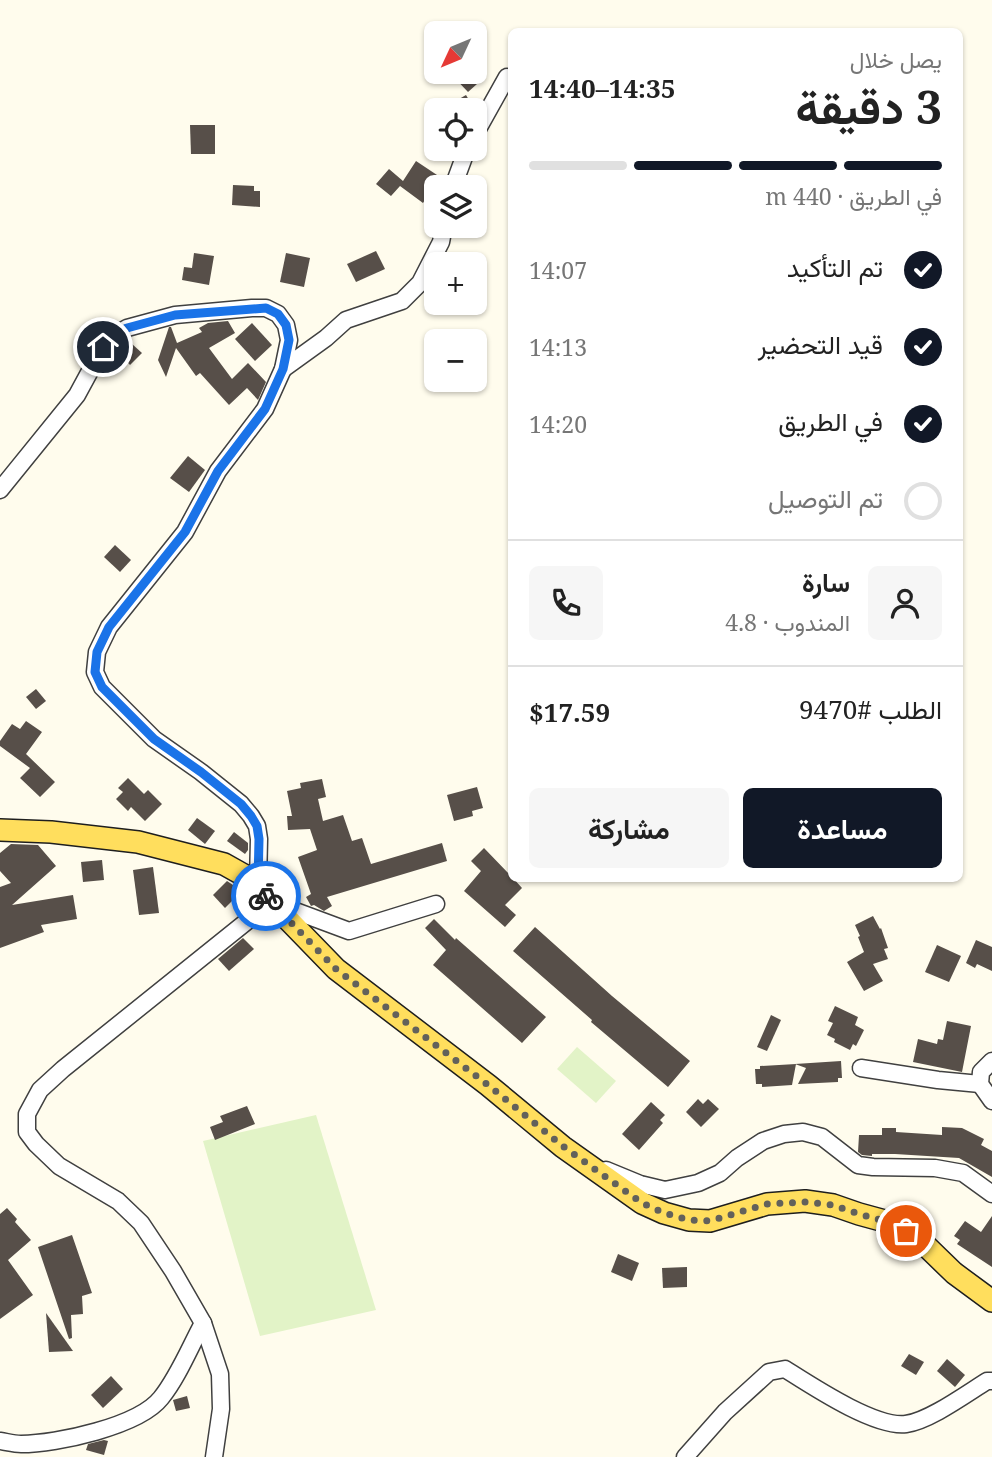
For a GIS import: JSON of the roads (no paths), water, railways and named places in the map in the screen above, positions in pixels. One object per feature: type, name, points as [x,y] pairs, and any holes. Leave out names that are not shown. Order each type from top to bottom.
[{"type":"main road","points":[[0,830],[51,832],[138,842],[224,864],[258,883],[271,902],[336,969],[575,1155],[642,1203],[689,1220],[710,1221],[767,1204],[805,1202],[833,1205],[892,1223],[920,1240],[954,1273],[992,1301]]},
{"type":"street","points":[[487,113],[507,77]]},
{"type":"street","points":[[283,369],[346,320],[402,301],[420,283],[442,238]]},
{"type":"street","points":[[0,489],[77,396],[103,347],[113,336],[127,328],[175,315],[266,308],[278,314],[286,325],[289,340],[283,369],[265,409],[218,471],[185,532],[109,627],[97,652],[95,672],[102,687],[154,739],[201,772],[241,804],[251,816],[257,826],[259,839],[258,883]]},
{"type":"street","points":[[214,1457],[221,1409],[220,1374],[202,1323],[173,1271],[141,1223],[118,1201],[59,1166],[27,1132],[27,1114],[40,1090],[63,1069],[271,902],[349,931],[436,904]]},
{"type":"street","points":[[861,1068],[937,1080],[986,1073],[992,1101]]},
{"type":"street","points":[[575,1155],[640,1185],[665,1190],[698,1183],[720,1173],[763,1141],[784,1134],[803,1132],[821,1138],[858,1164],[873,1167],[935,1168],[963,1174],[992,1194]]},
{"type":"street","points":[[0,1441],[22,1444],[102,1431],[140,1415],[153,1407],[163,1396],[202,1323]]},
{"type":"street","points":[[685,1457],[725,1412],[769,1372],[785,1369],[866,1415],[887,1423],[907,1424],[937,1412],[987,1381],[992,1381]]}]
